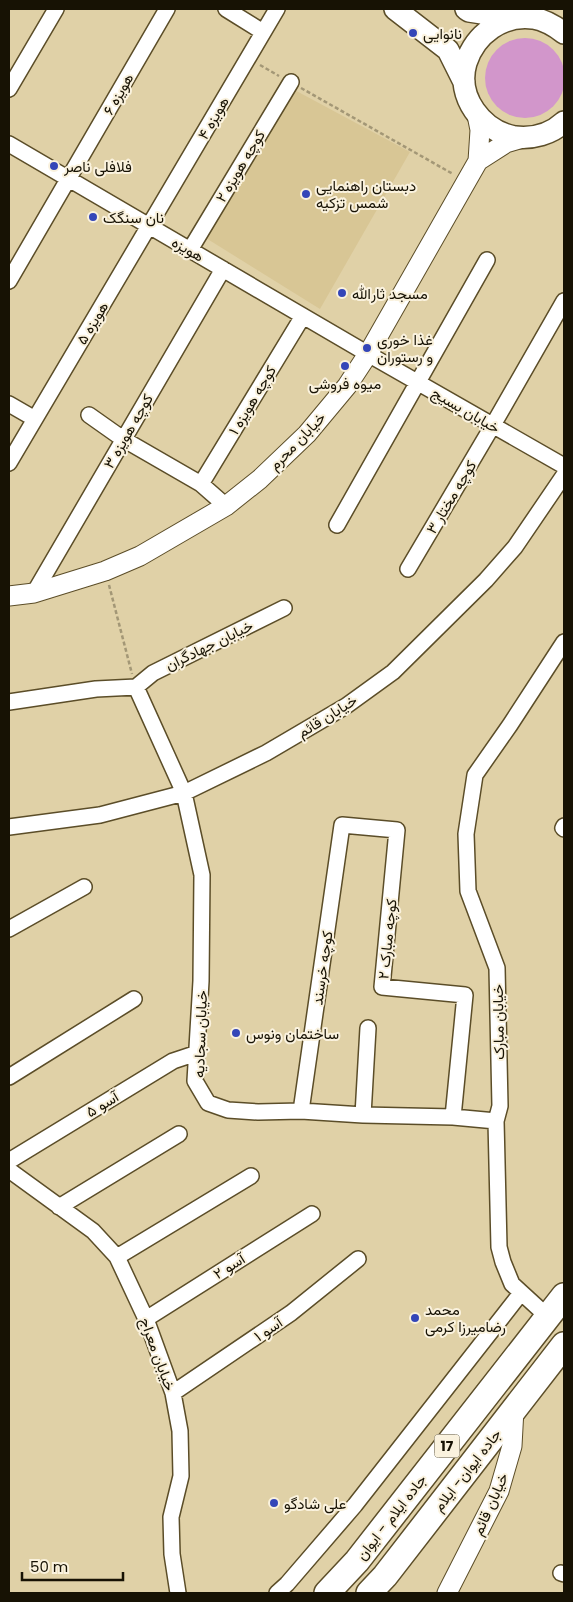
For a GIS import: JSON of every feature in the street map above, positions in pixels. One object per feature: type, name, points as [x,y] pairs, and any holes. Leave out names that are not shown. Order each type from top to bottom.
[{"type":"highway","name":"جاده ایلام - ایوان","points":[[327,1593],[357,1561],[564,1296]]},
{"type":"highway","name":"جاده ایوان- ایلام","points":[[369,1593],[385,1576],[564,1345]]},
{"type":"main road","points":[[395,9],[448,50],[464,82],[468,100],[477,115],[490,127],[506,135],[564,138]]},
{"type":"main road","points":[[466,9],[469,12],[524,13],[552,24],[564,33]]},
{"type":"main road","points":[[464,82],[466,64],[472,47],[484,33],[499,23],[524,13]]},
{"type":"main road","points":[[532,137],[557,128],[564,122]]},
{"type":"street","points":[[9,89],[56,9]]},
{"type":"street","name":"هویزه ۶","points":[[9,282],[167,9]]},
{"type":"street","points":[[226,9],[263,32]]},
{"type":"street","name":"هویزه ۴","points":[[150,226],[276,9]]},
{"type":"street","name":"کوچه هویزه ۲","points":[[190,250],[291,82]]},
{"type":"street","points":[[477,115],[480,130],[478,161]]},
{"type":"street","points":[[478,161],[506,143],[532,137]]},
{"type":"street","name":"هویزه","points":[[9,144],[368,354]]},
{"type":"street","name":"خیابان محرم","points":[[9,596],[34,593],[105,571],[140,556],[226,506],[260,479],[307,434],[347,386],[368,354],[478,161]]},
{"type":"street","name":"هویزه ۵","points":[[9,463],[150,226]]},
{"type":"street","points":[[337,525],[487,260]]},
{"type":"street","name":"کوچه هویزه ۳","points":[[34,593],[223,269]]},
{"type":"street","name":"کوچه مختار ۳","points":[[408,569],[564,302]]},
{"type":"street","name":"کوچه هویزه ۱","points":[[201,484],[303,316]]},
{"type":"street","name":"خیابان بسیج","points":[[368,354],[564,466]]},
{"type":"street","points":[[9,404],[35,419]]},
{"type":"street","points":[[89,416],[123,439],[201,484],[226,506]]},
{"type":"street","name":"خیابان قائم","points":[[9,827],[100,815],[184,793],[274,748],[346,706],[393,672],[486,580],[514,547],[564,476]]},
{"type":"street","name":"خیابان جهادگران","points":[[136,686],[153,673],[284,608]]},
{"type":"street","name":"خیابان مبارک","points":[[548,1317],[512,1284],[499,1247],[496,1121],[500,1106],[497,968],[468,891],[466,834],[475,775],[564,642]]},
{"type":"street","points":[[9,702],[96,689],[136,686]]},
{"type":"street","name":"خیابان سجادیه","points":[[136,686],[184,793],[202,875],[202,962],[195,1081],[208,1103],[228,1110],[258,1112],[301,1111],[496,1121]]},
{"type":"street","name":"کوچه خرسند","points":[[301,1111],[342,825]]},
{"type":"street","name":"کوچه مبارک ۲","points":[[342,825],[398,830],[382,987],[465,995],[453,1118]]},
{"type":"street","points":[[9,930],[84,887]]},
{"type":"street","points":[[9,1077],[134,999]]},
{"type":"street","points":[[363,1115],[368,1028]]},
{"type":"street","name":"آسو ۵","points":[[9,1161],[173,1061],[197,1053]]},
{"type":"street","points":[[59,1207],[179,1134]]},
{"type":"street","name":"خیابان معراج","points":[[9,1170],[93,1231],[117,1257],[146,1319],[173,1393],[180,1431],[181,1476],[171,1518],[172,1554],[178,1593]]},
{"type":"street","points":[[117,1257],[251,1176]]},
{"type":"street","name":"آسو ۲","points":[[146,1319],[312,1214]]},
{"type":"street","name":"آسو ۱","points":[[173,1393],[291,1313],[358,1259]]},
{"type":"street","points":[[277,1593],[287,1584],[355,1505],[521,1293]]},
{"type":"street","name":"خیابان قائم","points":[[447,1593],[499,1491],[512,1446],[514,1410]]},
{"type":"path","points":[[248,58],[467,182]]},
{"type":"path","points":[[105,571],[136,686]]},
{"type":"shaded area","points":[[517,38],[533,38],[547,45],[558,56],[565,70],[565,86],[562,93],[547,111],[533,118],[517,118],[503,111],[492,100],[485,86],[485,70],[492,56],[503,45]]},
{"type":"shaded area","name":"دبستان راهنمایی شمس تزکیه","points":[[289,87],[410,152],[320,309],[201,235]]},
{"type":"place","name":"نانوایی","points":[[413,33]]},
{"type":"place","name":"فلافلی ناصر","points":[[54,166]]},
{"type":"place","name":"دبستان راهنمایی شمس تزکیه","points":[[306,194]]},
{"type":"place","name":"نان سنگک","points":[[93,217]]},
{"type":"place","name":"مسجد ثارالله","points":[[342,293]]},
{"type":"place","name":"غذا خوری و رستوران","points":[[367,348]]},
{"type":"place","name":"میوه فروشی","points":[[345,366]]},
{"type":"place","name":"ساختمان ونوس","points":[[236,1033]]},
{"type":"place","name":"محمد رضامیرزا کرمی","points":[[415,1318]]},
{"type":"place","name":"علی شادگو","points":[[274,1503]]}]
